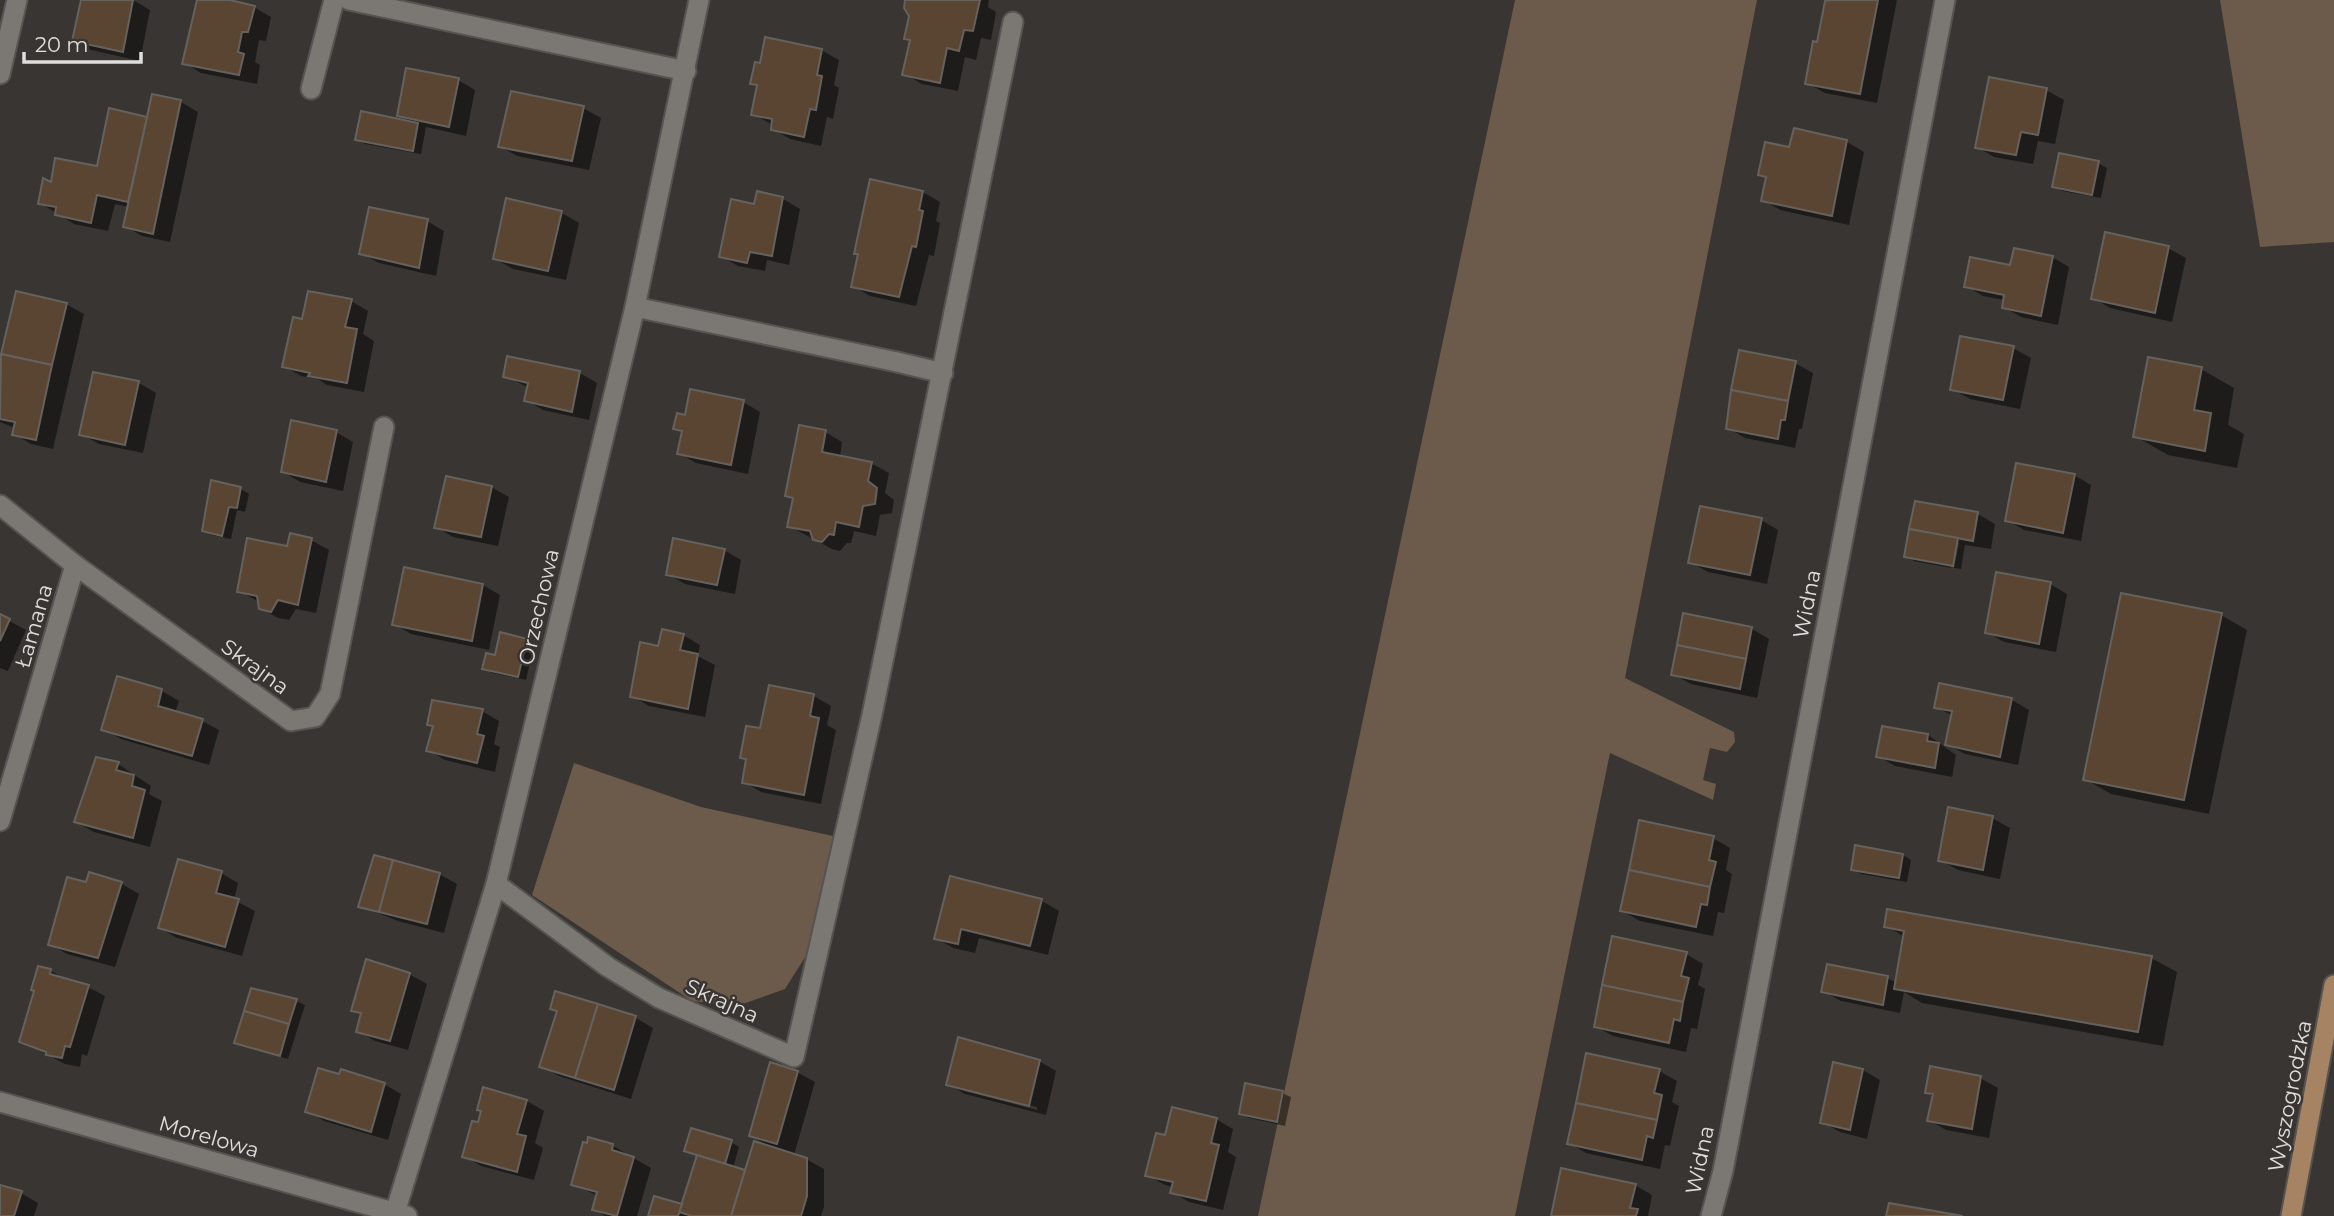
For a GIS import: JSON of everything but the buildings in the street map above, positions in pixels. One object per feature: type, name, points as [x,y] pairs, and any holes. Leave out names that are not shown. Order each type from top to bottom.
[{"type":"main road","name":"Wyszogrodzka","points":[[2291,1216],[2334,985]]},
{"type":"street","points":[[0,74],[17,0]]},
{"type":"street","points":[[311,89],[334,0]]},
{"type":"street","points":[[349,0],[686,71]]},
{"type":"street","name":"Orzechowa","points":[[398,1215],[496,884],[635,307],[699,0]]},
{"type":"street","name":"Widna","points":[[1711,1216],[1725,1157],[1945,0]]},
{"type":"street","points":[[635,307],[943,373],[1013,22]]},
{"type":"street","name":"Skrajna","points":[[496,884],[608,967],[659,998],[794,1057],[872,715],[943,373]]},
{"type":"street","name":"Skrajna","points":[[0,505],[75,565],[291,721],[315,717],[330,694],[384,427]]},
{"type":"street","name":"Łamana","points":[[0,821],[75,565]]},
{"type":"street","name":"Morelowa","points":[[0,1102],[398,1215]]},
{"type":"shaded area","points":[[1515,0],[1757,0],[1625,678],[1734,732],[1735,742],[1727,752],[1710,748],[1703,780],[1716,784],[1713,800],[1610,753],[1515,1216],[1258,1216]]},
{"type":"shaded area","points":[[2220,0],[2334,0],[2334,242],[2260,247]]},
{"type":"shaded area","points":[[574,763],[701,807],[833,836],[811,948],[785,989],[737,1006],[692,1001],[532,895]]}]
